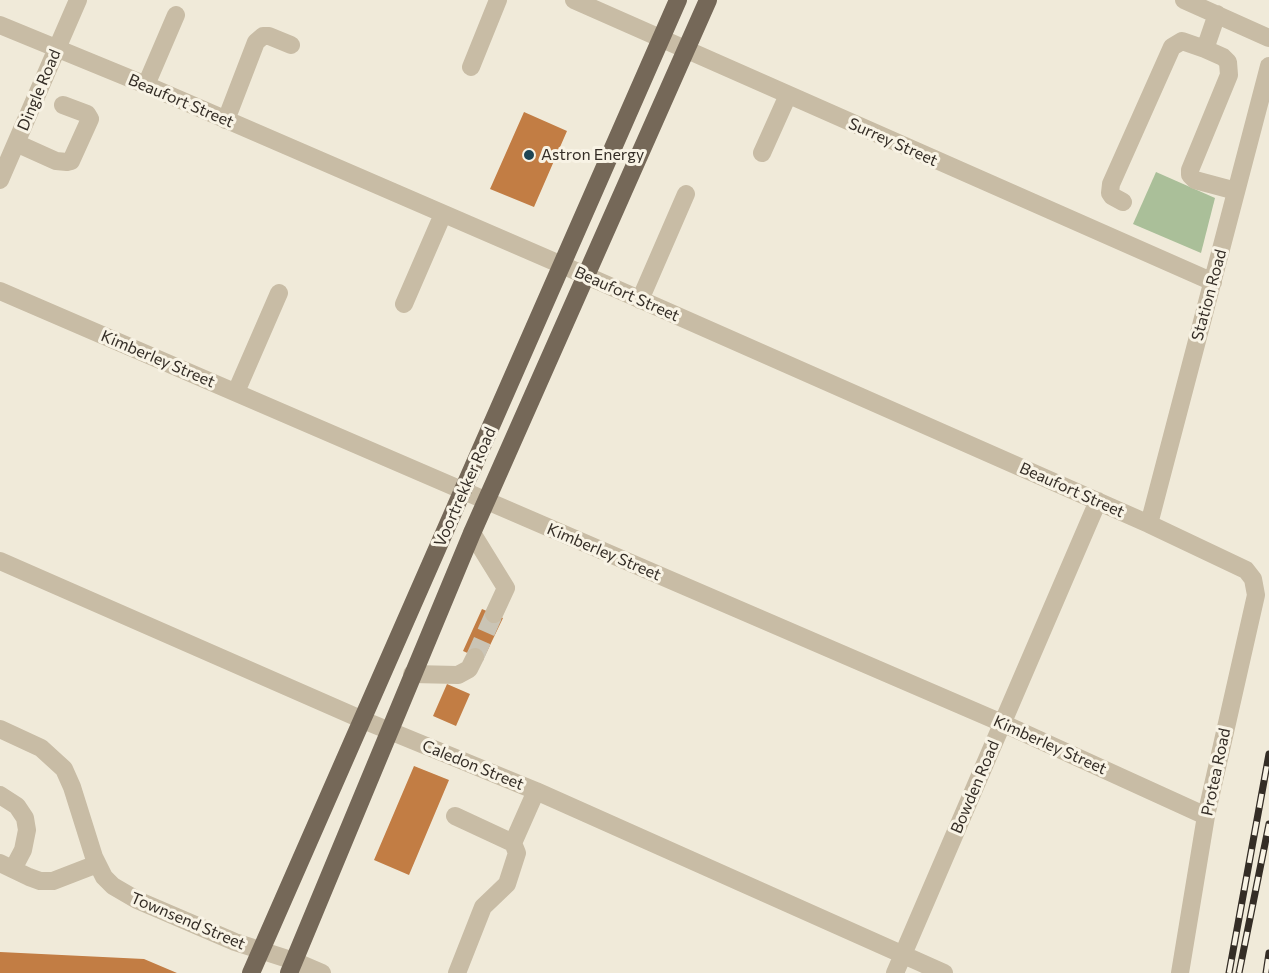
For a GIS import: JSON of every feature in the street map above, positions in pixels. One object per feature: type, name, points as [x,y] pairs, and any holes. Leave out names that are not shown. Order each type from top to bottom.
[{"type":"main road","name":"Voortrekker Road","points":[[251,973],[678,0]]},
{"type":"main road","name":"Voortrekker Road","points":[[291,967],[472,533],[708,0]]},
{"type":"street","name":"Dingle Road","points":[[0,180],[78,0]]},
{"type":"street","points":[[471,67],[498,0]]},
{"type":"street","name":"Surrey Street","points":[[574,0],[1214,282]]},
{"type":"street","points":[[1184,0],[1269,38]]},
{"type":"street","points":[[1205,49],[1217,14]]},
{"type":"street","points":[[146,85],[176,15]]},
{"type":"street","name":"Beaufort Street","points":[[0,25],[146,85],[562,265],[1098,501],[1242,567],[1250,573]]},
{"type":"street","points":[[226,120],[256,42],[263,36],[269,36],[291,45]]},
{"type":"street","points":[[1123,202],[1112,196],[1111,184],[1172,47],[1182,41],[1223,57],[1228,62],[1229,75],[1190,170],[1190,175],[1196,180],[1236,191]]},
{"type":"street","name":"Station Road","points":[[1149,524],[1269,66]]},
{"type":"street","points":[[762,153],[788,95]]},
{"type":"street","points":[[16,143],[56,161],[71,161],[90,119],[87,114],[63,105]]},
{"type":"street","points":[[640,300],[686,194]]},
{"type":"street","points":[[404,304],[443,214]]},
{"type":"street","name":"Kimberley Street","points":[[0,291],[1002,723],[1206,816]]},
{"type":"street","points":[[236,392],[279,293]]},
{"type":"street","name":"Bowden Road","points":[[895,973],[1098,501]]},
{"type":"street","points":[[472,533],[506,588],[494,614]]},
{"type":"street","name":"Caledon Street","points":[[0,561],[363,720],[536,791],[944,973]]},
{"type":"street","name":"Protea Road","points":[[1180,973],[1206,816],[1256,596],[1250,573]]},
{"type":"street","points":[[412,674],[458,675],[469,669],[475,657]]},
{"type":"street","name":"Townsend Street","points":[[0,729],[41,748],[64,769],[97,864],[104,877],[123,893],[261,951],[291,967],[322,973]]},
{"type":"street","points":[[513,843],[536,791]]},
{"type":"street","points":[[0,795],[17,806],[26,818],[27,830],[22,850],[7,866],[40,880],[53,881],[97,864]]},
{"type":"street","points":[[455,816],[513,843],[517,853],[507,884],[483,907],[457,973]]},
{"type":"green space","points":[[1156,172],[1215,198],[1201,253],[1133,224]]},
{"type":"building","points":[[524,112],[567,131],[534,207],[490,189]]},
{"type":"building","points":[[482,609],[503,618],[483,660],[463,651]]},
{"type":"building","points":[[447,684],[470,694],[456,726],[433,716]]},
{"type":"building","points":[[414,766],[449,780],[409,875],[374,860]]},
{"type":"building","points":[[0,952],[144,959],[177,973],[0,973]]},
{"type":"tunnel","points":[[475,657],[494,614]]},
{"type":"railway","points":[[1229,973],[1269,754]]},
{"type":"railway","points":[[1239,973],[1269,824]]},
{"type":"railway","points":[[1266,973],[1269,953]]},
{"type":"place","name":"Astron Energy","points":[[529,155]]}]
